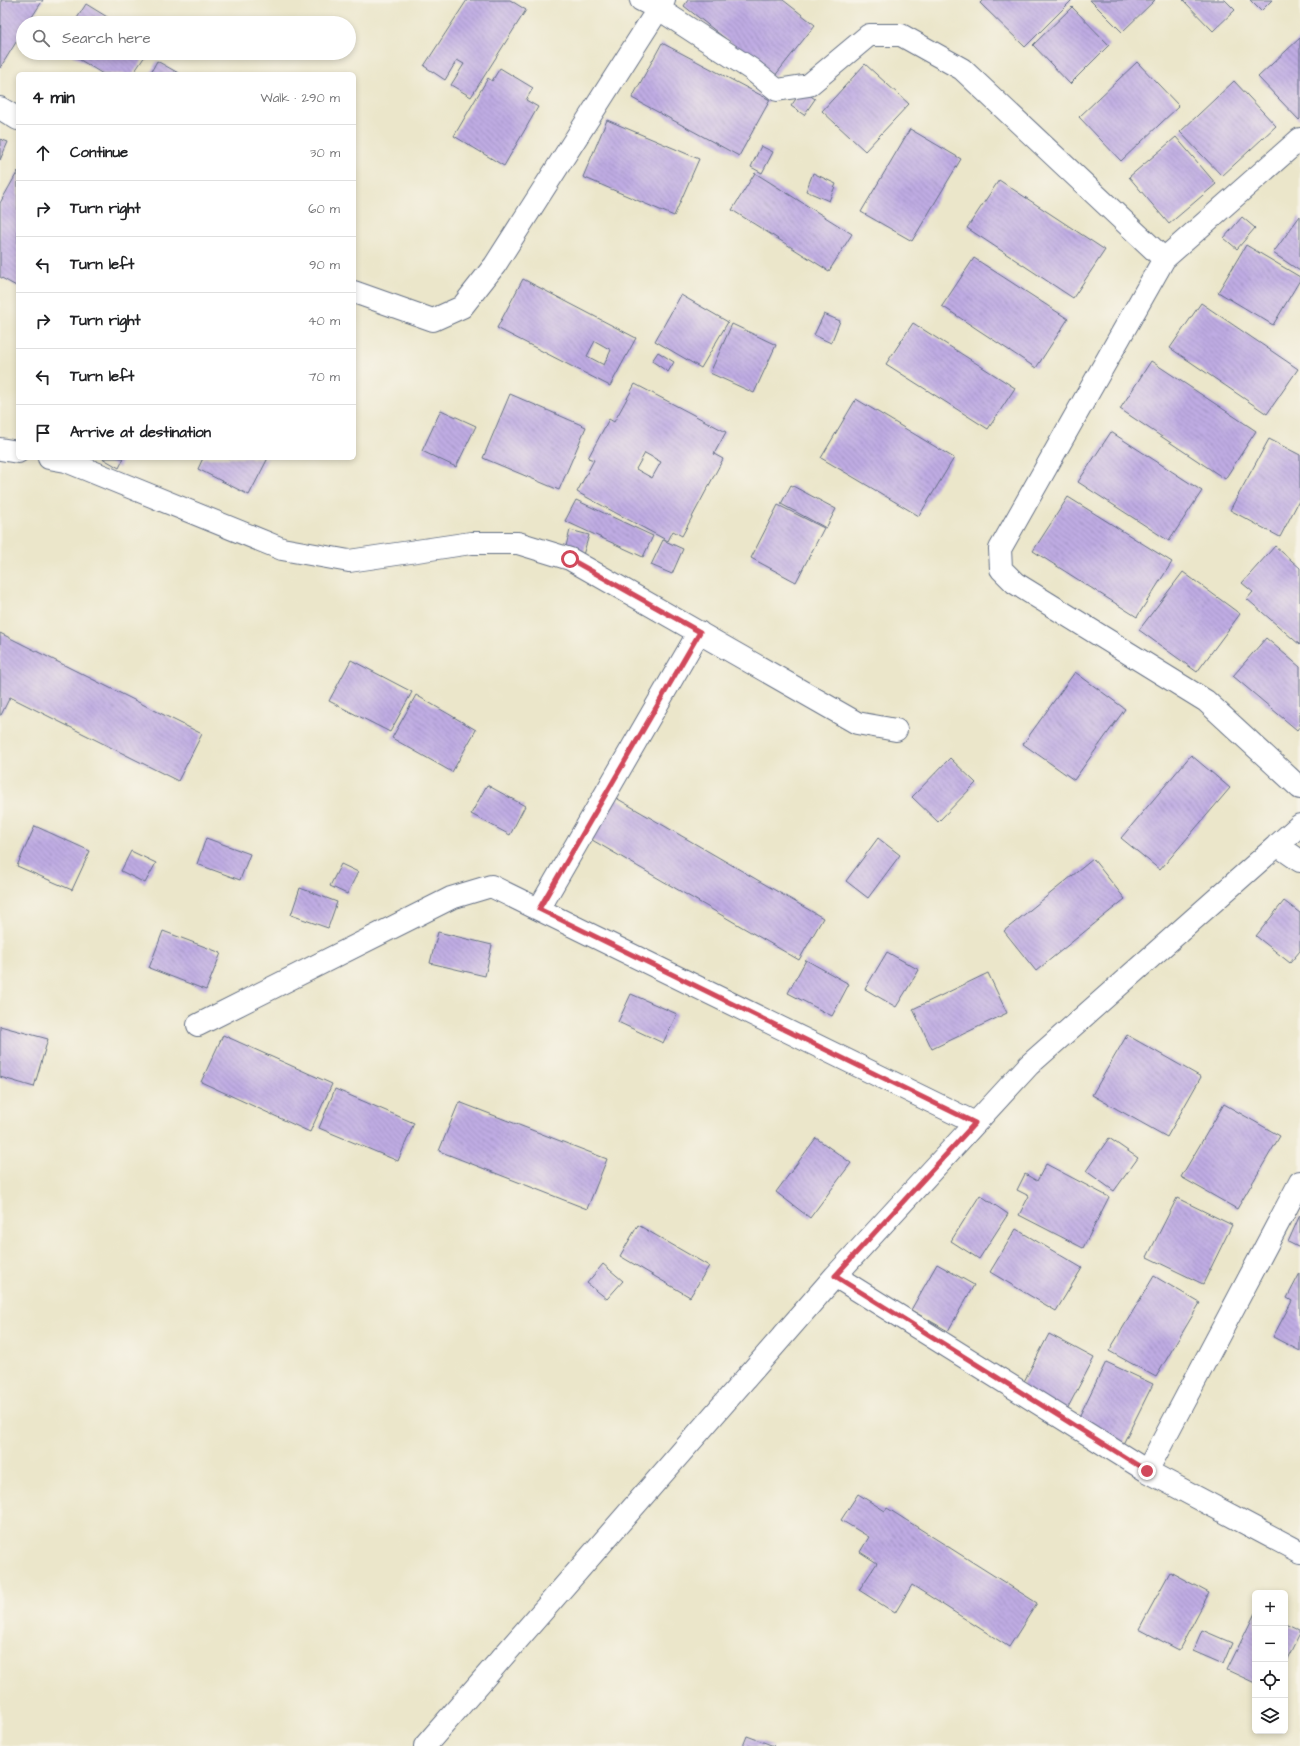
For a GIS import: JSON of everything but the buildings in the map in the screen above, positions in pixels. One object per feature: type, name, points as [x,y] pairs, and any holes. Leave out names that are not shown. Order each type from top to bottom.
[{"type":"street","points":[[356,293],[433,320],[462,307],[495,264],[654,3],[751,69],[777,90],[809,85],[869,35],[901,35],[962,69],[1164,259]]},
{"type":"street","points":[[0,108],[16,118]]},
{"type":"street","points":[[1300,139],[1164,259],[1000,549],[1001,569],[1014,583],[1206,701],[1300,788]]},
{"type":"street","points":[[0,449],[16,452]]},
{"type":"street","points":[[60,460],[282,549],[349,561],[471,543],[518,543],[570,559],[857,723],[896,730]]},
{"type":"street","points":[[539,909],[700,632]]},
{"type":"street","points":[[429,1745],[835,1276],[1029,1065],[1300,825]]},
{"type":"street","points":[[1277,845],[1300,861]]},
{"type":"street","points":[[198,1025],[451,898],[490,886],[975,1123]]},
{"type":"street","points":[[1147,1471],[1300,1182]]},
{"type":"street","points":[[835,1276],[1147,1471],[1300,1552]]},
{"type":"route","points":[[570,559],[700,632],[539,909],[975,1123],[835,1276],[1147,1471]]}]
